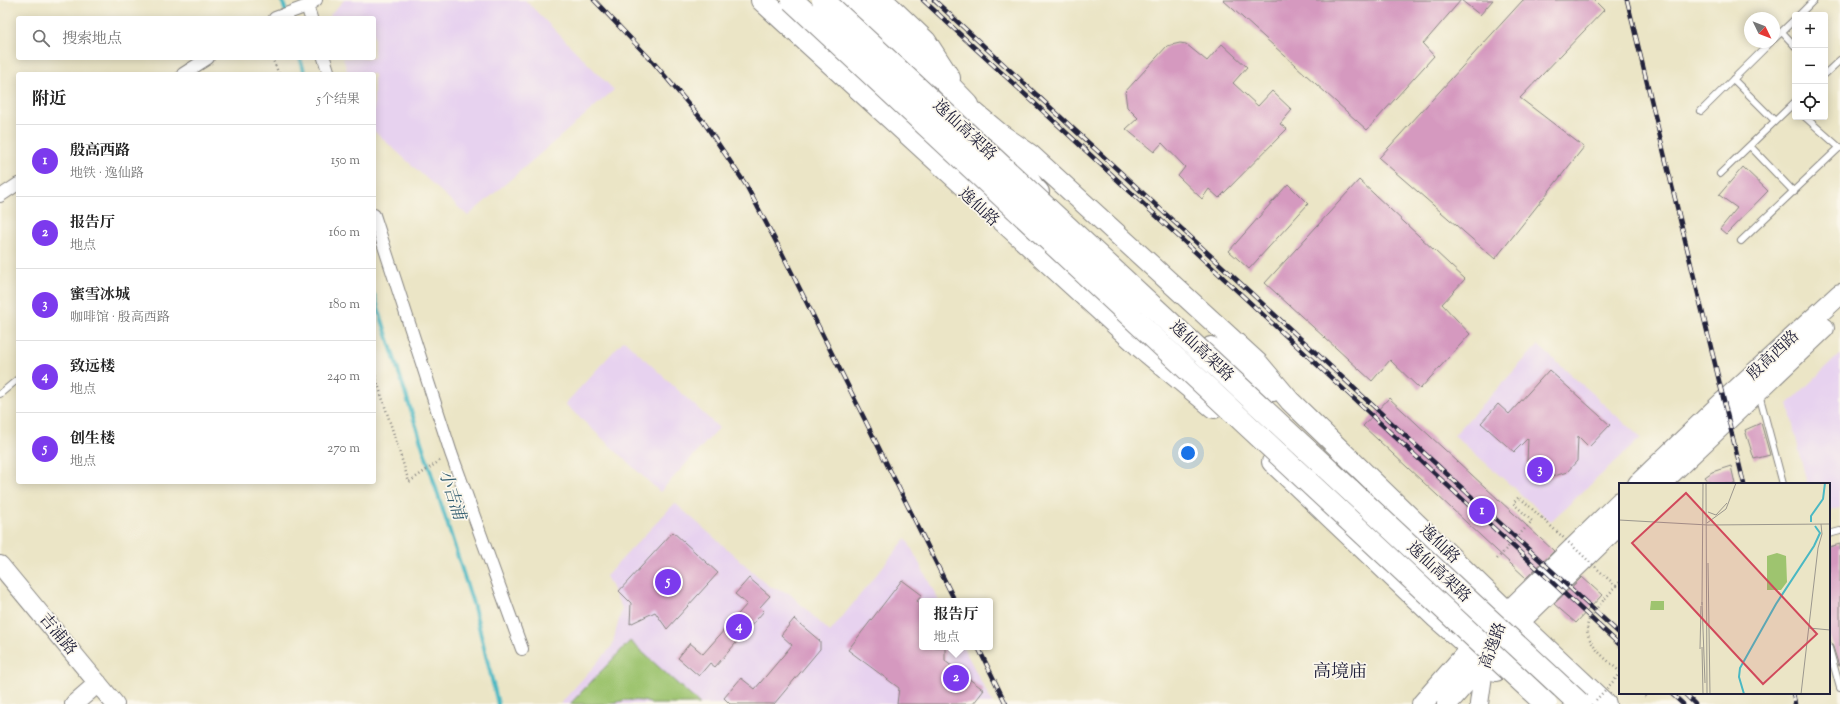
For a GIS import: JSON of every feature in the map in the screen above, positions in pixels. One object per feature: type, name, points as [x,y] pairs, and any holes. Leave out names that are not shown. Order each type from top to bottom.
[{"type":"highway","points":[[762,0],[910,134],[1118,327],[1214,407]]},
{"type":"highway","name":"逸仙高架路","points":[[823,0],[1580,704]]},
{"type":"highway","points":[[866,0],[891,24],[968,105]]},
{"type":"highway","name":"逸仙高架路","points":[[788,1],[1546,704]]},
{"type":"main road","name":"逸仙路","points":[[750,0],[907,142],[1127,346],[1214,407]]},
{"type":"main road","name":"逸仙路","points":[[848,0],[909,60],[968,105],[999,133],[1034,187],[1229,363],[1290,401],[1359,466],[1513,617],[1606,704]]},
{"type":"main road","name":"逸仙路","points":[[883,0],[926,41],[968,105]]},
{"type":"main road","name":"逸仙路","points":[[788,1],[1150,335],[1214,407],[1370,557],[1532,704]]},
{"type":"main road","name":"殷高西路","points":[[1639,483],[1724,401],[1840,294]]},
{"type":"main road","name":"殷高西路","points":[[1661,483],[1840,312]]},
{"type":"main road","points":[[1422,704],[1477,655],[1619,503]]},
{"type":"main road","points":[[1513,617],[1619,525]]},
{"type":"main road","points":[[1447,704],[1477,655]]},
{"type":"street","points":[[281,16],[311,3],[311,16]]},
{"type":"street","points":[[186,72],[205,60]]},
{"type":"street","points":[[325,60],[328,72]]},
{"type":"street","points":[[0,196],[16,185]]},
{"type":"street","points":[[376,221],[451,453],[522,649]]},
{"type":"street","name":"吉浦路","points":[[0,565],[115,704]]},
{"type":"street","name":"高逸路","points":[[1477,655],[1479,704]]},
{"type":"street","points":[[74,704],[98,683]]},
{"type":"lane","points":[[1802,12],[1814,0]]},
{"type":"lane","points":[[1792,22],[1782,32],[1792,43]]},
{"type":"lane","points":[[1701,111],[1765,48]]},
{"type":"lane","points":[[1828,71],[1839,61]]},
{"type":"lane","points":[[1733,79],[1775,121]]},
{"type":"lane","points":[[1720,174],[1792,107]]},
{"type":"lane","points":[[1741,241],[1840,148],[1808,120]]},
{"type":"lane","points":[[1750,146],[1794,192]]},
{"type":"lane","points":[[0,394],[16,381]]},
{"type":"lane","points":[[1758,391],[1783,483]]},
{"type":"lane","points":[[1830,534],[1840,531]]},
{"type":"lane","points":[[1830,652],[1840,688]]},
{"type":"path","points":[[273,60],[277,72]]},
{"type":"path","points":[[376,378],[409,482],[438,462]]},
{"type":"path","points":[[1497,559],[1532,521],[1513,503],[1519,497],[1616,586]]},
{"type":"path","points":[[1619,583],[1589,619],[1588,633],[1594,647],[1619,672]]},
{"type":"path","points":[[1592,704],[1619,674]]},
{"type":"path","points":[[1643,694],[1647,698]]},
{"type":"shaded area","points":[[344,0],[525,0],[614,90],[468,216],[376,133],[376,72],[347,72],[344,60],[376,60],[376,16],[330,15]]},
{"type":"shaded area","points":[[624,340],[719,428],[660,492],[565,404]]},
{"type":"shaded area","points":[[1538,345],[1641,438],[1551,521],[1454,435]]},
{"type":"shaded area","points":[[1840,354],[1840,508],[1830,510],[1830,483],[1807,483],[1788,404]]},
{"type":"shaded area","points":[[675,503],[769,586],[789,593],[830,632],[906,538],[937,598],[919,598],[919,650],[965,650],[993,704],[560,704],[612,646],[622,608],[606,576]]},
{"type":"green space","points":[[630,641],[700,704],[653,704],[643,701],[627,700],[607,704],[570,704]]},
{"type":"building","points":[[1223,0],[1461,0],[1423,44],[1434,56],[1367,130]]},
{"type":"building","points":[[1461,0],[1493,0],[1480,15]]},
{"type":"building","points":[[1523,0],[1594,0],[1604,10],[1520,98],[1584,147],[1495,259],[1379,158]]},
{"type":"building","points":[[1180,43],[1186,44],[1207,61],[1222,44],[1247,67],[1233,83],[1258,106],[1272,91],[1292,110],[1280,124],[1287,129],[1219,198],[1209,189],[1202,199],[1178,176],[1185,167],[1162,143],[1154,152],[1126,129],[1138,118],[1127,107],[1125,92],[1167,46]]},
{"type":"building","points":[[1743,167],[1768,191],[1726,234],[1720,229],[1737,208],[1719,195]]},
{"type":"building","points":[[1359,180],[1465,279],[1442,304],[1470,334],[1420,389],[1390,360],[1372,381],[1265,283]]},
{"type":"building","points":[[1288,184],[1308,204],[1249,269],[1229,251]]},
{"type":"building","points":[[1549,370],[1610,425],[1589,447],[1578,436],[1577,461],[1567,472],[1545,479],[1527,463],[1528,438],[1514,452],[1481,423],[1498,404],[1509,414]]},
{"type":"building","points":[[1389,398],[1554,551],[1526,578],[1363,426]]},
{"type":"building","points":[[1761,423],[1770,455],[1754,459],[1745,430]]},
{"type":"building","points":[[1731,466],[1735,483],[1710,483],[1705,477],[1712,472]]},
{"type":"building","points":[[673,532],[718,573],[667,629],[655,612],[630,624],[631,603],[619,591]]},
{"type":"building","points":[[1840,544],[1840,666],[1830,640],[1830,547]]},
{"type":"building","points":[[1582,577],[1602,595],[1576,623],[1554,604]]},
{"type":"building","points":[[749,578],[770,596],[760,607],[764,611],[715,667],[710,663],[699,676],[678,658],[690,643],[703,654],[747,604],[735,594]]},
{"type":"building","points":[[902,580],[922,595],[917,601],[919,603],[919,650],[945,650],[945,661],[984,690],[973,704],[897,704],[899,688],[848,650]]},
{"type":"building","points":[[794,619],[820,641],[820,649],[774,704],[730,704],[724,698],[741,678],[755,689],[792,645],[781,635]]},
{"type":"waterway","name":"小吉浦","points":[[282,0],[286,12]]},
{"type":"waterway","name":"小吉浦","points":[[301,60],[304,72]]},
{"type":"waterway","name":"小吉浦","points":[[376,301],[474,607],[498,704]]},
{"type":"railway","points":[[594,0],[653,62],[703,121],[746,185],[782,253],[954,598]]},
{"type":"railway","points":[[923,0],[1619,644]]},
{"type":"railway","points":[[934,0],[1619,633]]},
{"type":"railway","points":[[1627,0],[1744,483]]},
{"type":"railway","points":[[979,650],[1006,704]]},
{"type":"railway","points":[[1672,694],[1683,704]]},
{"type":"railway","points":[[1685,694],[1695,704]]},
{"type":"railway","points":[[1793,694],[1795,704]]},
{"type":"place","name":"蜜雪冰城","points":[[1540,470]]},
{"type":"place","name":"殷高西路","points":[[1482,511]]},
{"type":"place","name":"创生楼","points":[[668,582]]},
{"type":"place","name":"致远楼","points":[[739,627]]},
{"type":"place","name":"报告厅","points":[[956,678]]},
{"type":"district","name":"高境庙","points":[[1340,673]]}]
